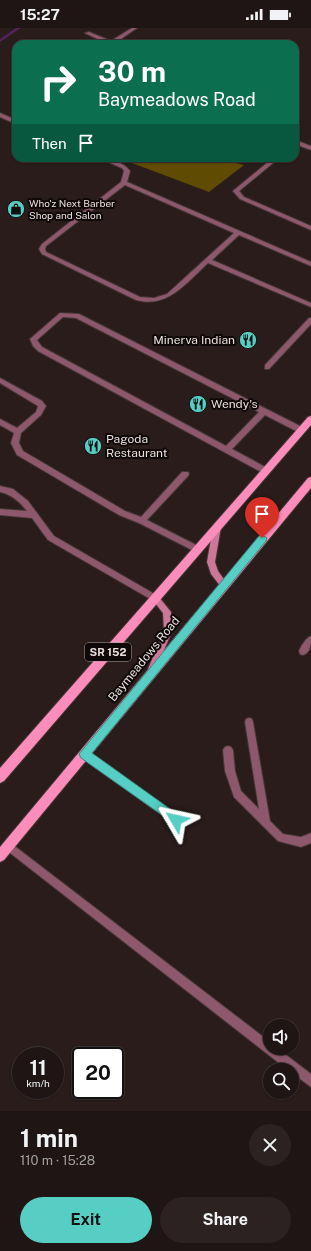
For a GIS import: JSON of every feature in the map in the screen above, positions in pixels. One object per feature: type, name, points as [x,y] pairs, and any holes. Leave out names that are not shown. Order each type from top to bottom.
[{"type":"main road","name":"SR 152","points":[[0,776],[311,419]]},
{"type":"main road","name":"Baymeadows Road","points":[[0,856],[311,481]]},
{"type":"main road","points":[[217,527],[211,562],[214,572],[224,585]]},
{"type":"main road","points":[[150,674],[168,631],[167,612],[156,598]]},
{"type":"lane","points":[[118,40],[135,28]]},
{"type":"lane","points":[[87,33],[103,40]]},
{"type":"lane","points":[[0,115],[12,120]]},
{"type":"lane","points":[[299,144],[311,148]]},
{"type":"lane","points":[[112,162],[124,167],[127,171],[124,183],[44,245],[42,250],[44,254],[138,299],[147,301],[159,300],[168,295],[238,233]]},
{"type":"lane","points":[[271,162],[236,190],[242,198],[311,228]]},
{"type":"lane","points":[[124,183],[311,264]]},
{"type":"lane","points":[[207,260],[311,305]]},
{"type":"lane","points":[[266,471],[40,349],[35,344],[33,339],[62,315],[77,316],[301,430]]},
{"type":"lane","points":[[267,367],[311,320]]},
{"type":"lane","points":[[0,380],[40,403],[42,406],[39,413],[18,432],[15,443],[20,453],[122,513],[142,521],[197,549]]},
{"type":"lane","points":[[228,450],[264,411]]},
{"type":"lane","points":[[0,422],[18,432]]},
{"type":"lane","points":[[142,521],[185,474]]},
{"type":"lane","points":[[0,489],[10,491],[25,503],[51,538],[156,598]]},
{"type":"lane","points":[[0,512],[34,515]]},
{"type":"lane","points":[[303,651],[311,640]]},
{"type":"lane","points":[[249,722],[266,823]]},
{"type":"lane","points":[[228,750],[230,771],[237,794],[282,838],[301,842],[311,838]]},
{"type":"lane","points":[[84,754],[176,820]]},
{"type":"lane","points":[[8,846],[311,1081]]},
{"type":"shaded area","points":[[129,162],[232,162],[244,165],[209,192]]},
{"type":"waterway","points":[[0,41],[19,28]]},
{"type":"place","name":"Who'z Next Barber Shop and Salon","points":[[16,209]]},
{"type":"place","name":"Minerva Indian","points":[[248,340]]},
{"type":"place","name":"Wendy's","points":[[198,404]]},
{"type":"place","name":"Pagoda Restaurant","points":[[93,446]]},
{"type":"route","points":[[176,820],[84,754],[262,538]]}]
